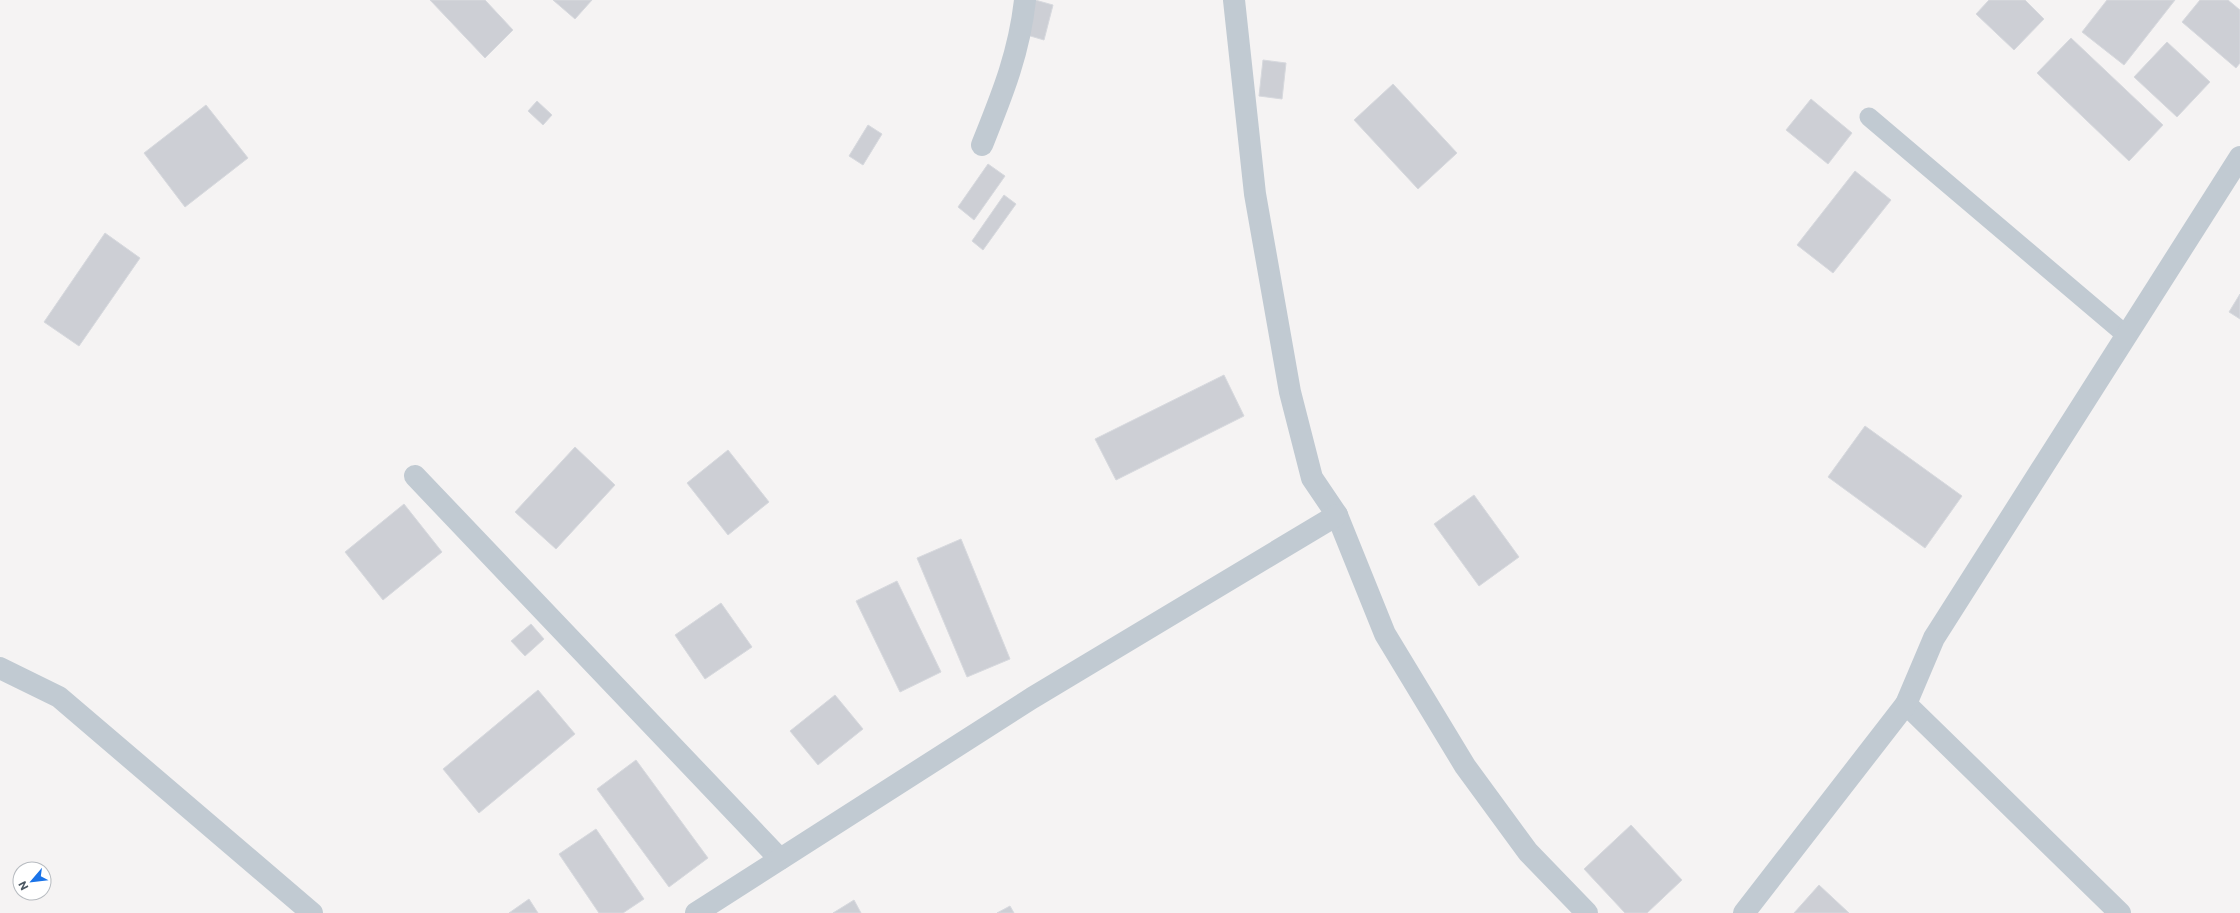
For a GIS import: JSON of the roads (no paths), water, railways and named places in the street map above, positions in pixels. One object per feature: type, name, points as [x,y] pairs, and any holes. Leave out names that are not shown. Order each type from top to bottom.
[{"type":"street","points":[[982,145],[1011,72],[1019,38],[1025,0]]},
{"type":"street","points":[[1234,0],[1255,194],[1290,392],[1312,478],[1336,515],[1385,634],[1465,766],[1528,852],[1587,913]]},
{"type":"street","points":[[1744,913],[1906,704],[1934,638],[2240,157]]},
{"type":"street","points":[[415,476],[780,859]]},
{"type":"street","points":[[696,913],[1032,698],[1336,515]]},
{"type":"street","points":[[0,668],[59,697],[312,913]]},
{"type":"street","points":[[1906,704],[2120,913]]},
{"type":"lane","points":[[1869,117],[2126,335]]}]
